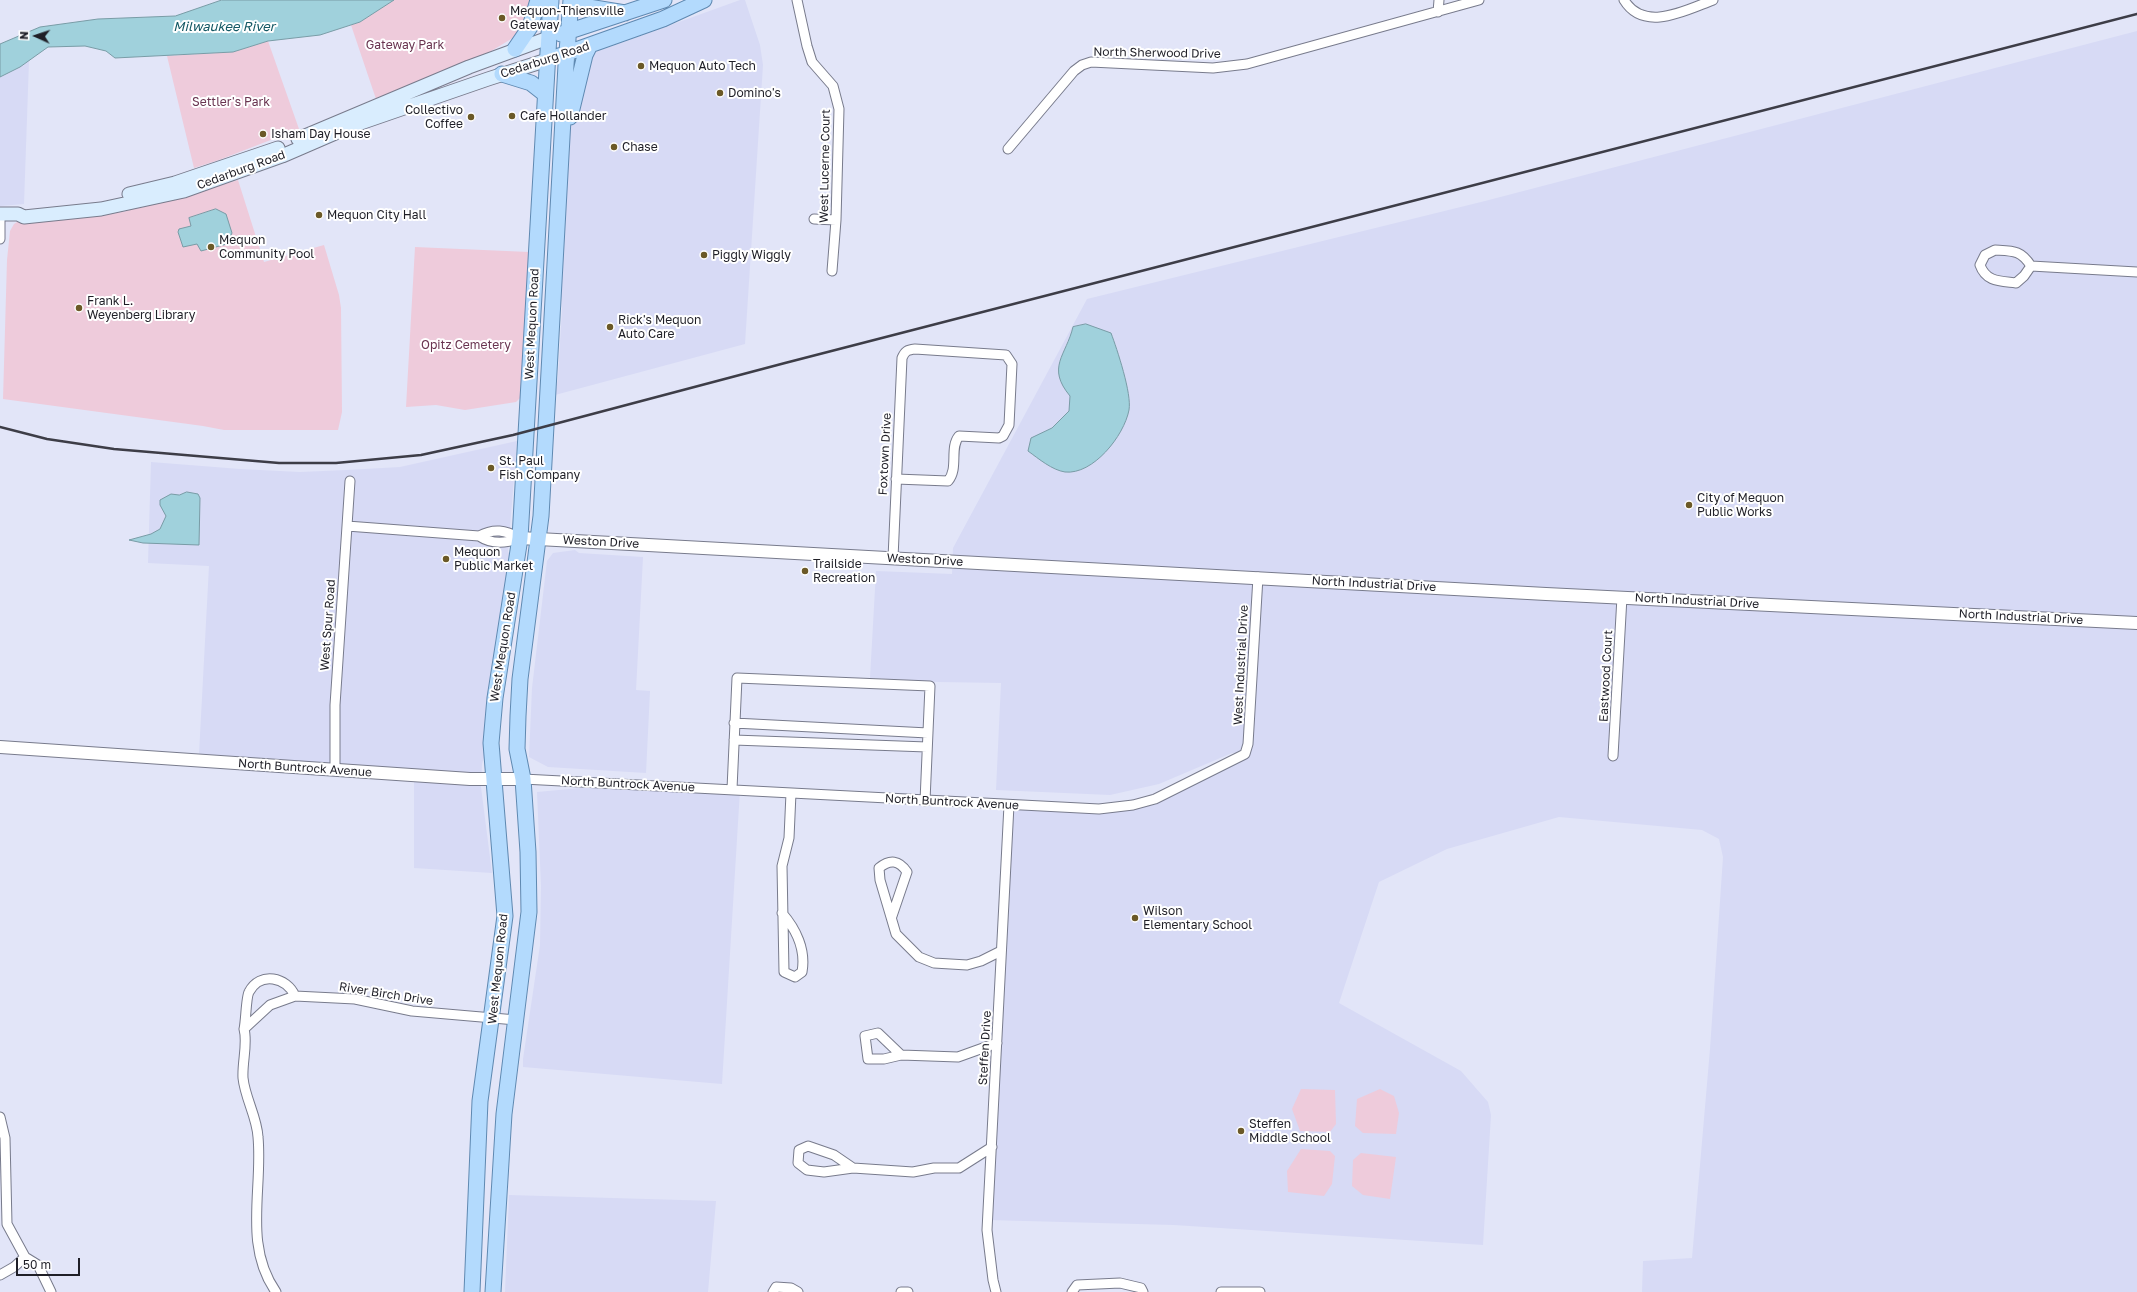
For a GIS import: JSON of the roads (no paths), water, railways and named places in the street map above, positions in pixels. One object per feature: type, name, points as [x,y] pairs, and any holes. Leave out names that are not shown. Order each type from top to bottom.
[{"type":"main road","points":[[516,49],[530,27],[538,0]]},
{"type":"main road","name":"West Mequon Road","points":[[551,0],[559,35],[556,57]]},
{"type":"main road","points":[[559,0],[559,35]]},
{"type":"main road","name":"West Mequon Road","points":[[472,1292],[480,1101],[493,1018],[505,916],[491,742],[495,698],[520,538],[545,94],[556,57],[559,35],[571,0]]},
{"type":"main road","points":[[575,0],[589,7],[625,13]]},
{"type":"main road","name":"Cedarburg Road","points":[[18,214],[23,209],[100,200],[175,183],[279,148],[516,49],[664,0]]},
{"type":"main road","name":"Cedarburg Road","points":[[0,214],[18,214],[24,217],[101,209],[184,191],[282,156],[350,127],[663,19],[704,0]]},
{"type":"main road","points":[[562,141],[570,118],[585,55],[590,45]]},
{"type":"main road","points":[[556,57],[553,125],[562,141]]},
{"type":"main road","points":[[502,74],[531,83],[545,94]]},
{"type":"main road","name":"West Mequon Road","points":[[493,1292],[504,1114],[529,912],[528,852],[523,779],[517,749],[518,708],[538,539],[562,141]]},
{"type":"main road","points":[[533,299],[553,300]]},
{"type":"main road","points":[[475,1213],[497,1214]]},
{"type":"street","name":"West Lucerne Court","points":[[797,0],[812,62],[833,86],[839,109],[836,220],[832,271]]},
{"type":"street","points":[[1438,12],[1439,0]]},
{"type":"street","name":"North Sherwood Drive","points":[[1008,149],[1074,71],[1082,64],[1091,62],[1212,68],[1247,64],[1479,0]]},
{"type":"street","points":[[1624,0],[1632,10],[1651,18],[1664,17],[1713,0]]},
{"type":"street","points":[[0,214],[0,239]]},
{"type":"street","points":[[814,219],[836,220]]},
{"type":"street","points":[[1995,250],[2013,251],[2024,256],[2031,266],[2024,276],[2016,283],[1992,281],[1983,272],[1980,265],[1985,255],[1995,250]]},
{"type":"street","points":[[2031,266],[2137,272]]},
{"type":"street","name":"Foxtown Drive","points":[[893,558],[896,479],[902,358],[904,352],[915,349],[1006,355],[1012,364],[1009,425],[1003,436],[999,438],[960,436],[956,444],[954,472],[948,481],[896,479]]},
{"type":"street","name":"West Spur Road","points":[[335,770],[335,705],[350,481]]},
{"type":"street","points":[[347,526],[479,536],[492,530],[508,531],[520,538]]},
{"type":"street","name":"Weston Drive","points":[[520,538],[1258,577]]},
{"type":"street","name":"North Industrial Drive","points":[[1258,577],[2137,623]]},
{"type":"street","name":"West Industrial Drive","points":[[1245,754],[1248,744],[1258,577]]},
{"type":"street","name":"Eastwood Court","points":[[1613,756],[1622,597]]},
{"type":"street","points":[[732,789],[737,678],[930,686],[925,801]]},
{"type":"street","points":[[734,723],[928,733]]},
{"type":"street","points":[[734,740],[927,747]]},
{"type":"street","name":"North Buntrock Avenue","points":[[0,748],[493,780],[523,779],[732,789],[925,801],[1099,809],[1133,805],[1155,799],[1245,754]]},
{"type":"street","points":[[782,912],[792,924],[804,960],[802,972],[794,977],[784,972],[782,912],[782,866],[789,838],[791,793]]},
{"type":"street","name":"Steffen Drive","points":[[996,1292],[993,1280],[987,1230],[1010,805]]},
{"type":"street","points":[[892,916],[907,872],[903,866],[896,861],[887,862],[879,868],[880,880],[892,916],[896,934],[919,957],[934,963],[967,965],[981,961],[1001,951]]},
{"type":"street","points":[[276,1292],[264,1270],[256,1240],[260,1160],[258,1134],[243,1078],[243,1054],[246,1036],[244,1029],[249,992],[256,984],[266,979],[277,979],[286,982],[292,989],[295,996]]},
{"type":"street","name":"River Birch Drive","points":[[244,1029],[270,1005],[295,996],[355,999],[412,1011],[516,1020]]},
{"type":"street","points":[[900,1055],[958,1057],[997,1043]]},
{"type":"street","points":[[0,1117],[6,1146],[7,1224],[25,1256],[38,1265],[52,1292]]},
{"type":"street","points":[[853,1168],[834,1155],[808,1146],[799,1150],[798,1163],[808,1170],[824,1172],[853,1168],[913,1172],[934,1168],[959,1168],[992,1147]]},
{"type":"street","points":[[0,1275],[14,1268],[25,1256]]},
{"type":"street","points":[[1072,1292],[1077,1285],[1120,1283],[1142,1288],[1143,1292]]},
{"type":"street","points":[[773,1292],[776,1287],[791,1288],[798,1292]]},
{"type":"street","points":[[901,1292],[908,1292]]},
{"type":"street","points":[[1221,1292],[1260,1292]]},
{"type":"water","name":"Milwaukee River","points":[[222,0],[394,0],[360,22],[320,35],[268,41],[233,52],[115,58],[106,51],[85,46],[48,47],[20,67],[0,77],[0,44],[40,27],[98,19],[175,16]]},
{"type":"water","points":[[216,209],[226,214],[232,233],[227,244],[201,251],[197,244],[183,247],[178,232],[179,229],[191,226],[189,218]]},
{"type":"water","points":[[1086,324],[1111,333],[1126,383],[1129,410],[1121,431],[1106,452],[1086,467],[1076,471],[1065,472],[1050,467],[1028,451],[1031,438],[1052,428],[1069,411],[1070,396],[1059,377],[1060,362],[1073,327]]},
{"type":"water","points":[[187,492],[198,494],[200,498],[199,545],[143,543],[129,540],[151,534],[160,529],[166,516],[160,505],[160,500],[171,494],[179,495]]},
{"type":"railway","points":[[0,427],[47,439],[114,449],[279,463],[336,463],[421,455],[513,435],[785,363],[2137,14]]},
{"type":"place","name":"Mequon-Thiensville Gateway","points":[[502,18]]},
{"type":"place","name":"Mequon Auto Tech","points":[[641,66]]},
{"type":"place","name":"Domino's","points":[[720,93]]},
{"type":"place","name":"Cafe Hollander","points":[[512,116]]},
{"type":"place","name":"Collectivo Coffee","points":[[471,117]]},
{"type":"place","name":"Isham Day House","points":[[263,134]]},
{"type":"place","name":"Chase","points":[[614,147]]},
{"type":"place","name":"Mequon City Hall","points":[[319,215]]},
{"type":"place","name":"Mequon Community Pool","points":[[211,247]]},
{"type":"place","name":"Piggly Wiggly","points":[[704,255]]},
{"type":"place","name":"Frank L. Weyenberg Library","points":[[79,308]]},
{"type":"place","name":"Rick's Mequon Auto Care","points":[[610,327]]},
{"type":"place","name":"St. Paul Fish Company","points":[[491,468]]},
{"type":"place","name":"City of Mequon Public Works","points":[[1689,505]]},
{"type":"place","name":"Mequon Public Market","points":[[446,559]]},
{"type":"place","name":"Trailside Recreation","points":[[805,571]]},
{"type":"place","name":"Wilson Elementary School","points":[[1135,918]]},
{"type":"place","name":"Steffen Middle School","points":[[1241,1131]]},
{"type":"park label","name":"Gateway Park","points":[[405,45]]},
{"type":"park label","name":"Settler's Park","points":[[231,102]]},
{"type":"park label","name":"Opitz Cemetery","points":[[466,345]]}]
